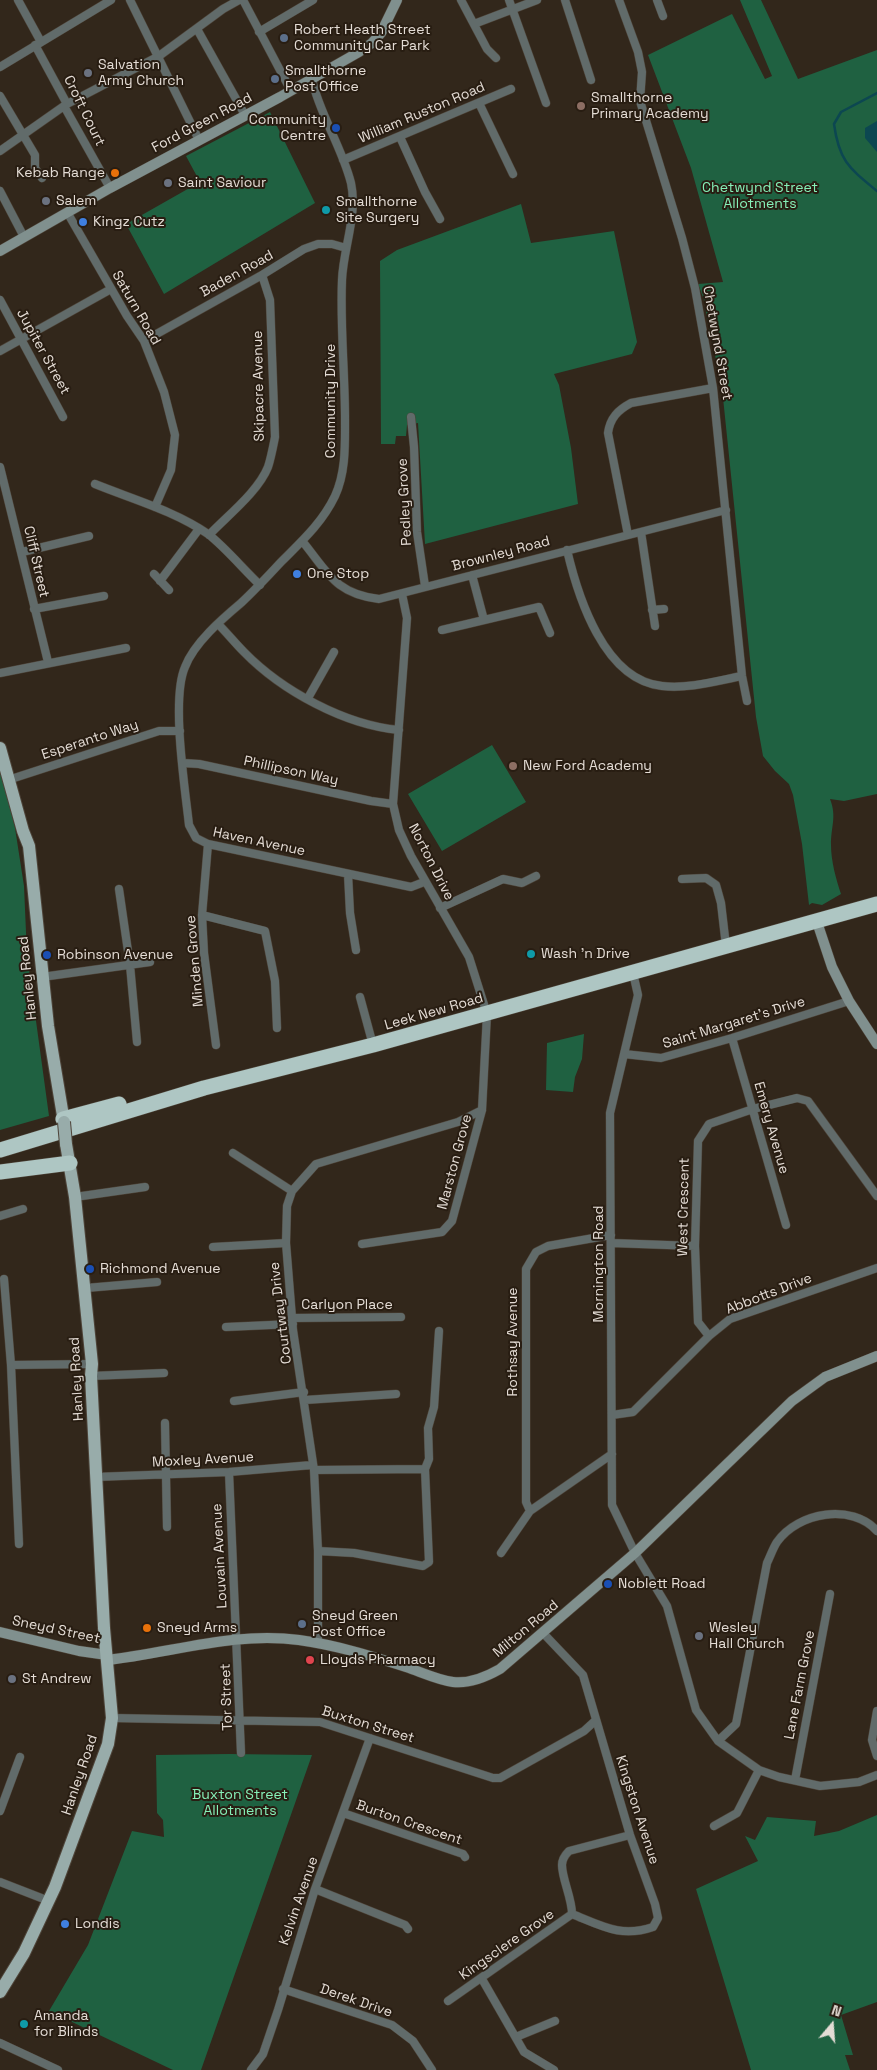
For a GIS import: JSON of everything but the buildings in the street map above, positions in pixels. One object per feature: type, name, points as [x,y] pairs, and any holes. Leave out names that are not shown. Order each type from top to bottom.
[{"type":"highway","name":"Leek New Road","points":[[0,1150],[195,1091],[488,1014],[877,904]]},
{"type":"highway","points":[[64,1121],[182,1086],[195,1091]]},
{"type":"highway","points":[[0,1172],[70,1163]]},
{"type":"main road","name":"Hanley Road","points":[[0,748],[29,846],[42,977],[66,1144],[76,1197],[86,1288],[92,1370],[95,1477],[112,1718],[108,1744],[49,1900],[24,1953],[0,1992]]},
{"type":"street","name":"Croft Court","points":[[18,0],[66,105],[110,188]]},
{"type":"street","points":[[0,67],[111,0]]},
{"type":"street","points":[[130,0],[199,140]]},
{"type":"street","points":[[0,151],[66,105],[159,56],[223,9],[241,0],[291,91]]},
{"type":"street","points":[[258,32],[313,0]]},
{"type":"street","name":"Ford Green Road","points":[[0,250],[110,188],[312,80],[372,43],[381,33],[397,0]]},
{"type":"street","points":[[461,0],[488,49],[496,58]]},
{"type":"street","points":[[509,0],[546,103]]},
{"type":"street","points":[[474,24],[537,0]]},
{"type":"street","points":[[565,0],[591,80]]},
{"type":"street","name":"Chetwynd Street","points":[[618,0],[638,52],[642,72],[640,101],[682,238],[695,288],[713,388],[742,676],[747,701]]},
{"type":"street","points":[[657,0],[663,16]]},
{"type":"street","points":[[197,29],[245,115]]},
{"type":"street","name":"Community Drive","points":[[180,731],[180,685],[184,668],[192,653],[218,624],[260,585],[317,526],[336,494],[344,463],[345,407],[342,280],[352,217],[351,184],[312,80]]},
{"type":"street","name":"William Ruston Road","points":[[343,160],[510,89]]},
{"type":"street","points":[[0,96],[35,155],[31,170],[42,178]]},
{"type":"street","points":[[478,103],[513,174]]},
{"type":"street","points":[[400,137],[425,192],[440,219]]},
{"type":"street","points":[[0,190],[24,237]]},
{"type":"street","name":"Saturn Road","points":[[67,212],[144,342],[164,392],[175,435],[171,470],[154,508]]},
{"type":"street","name":"Baden Road","points":[[144,342],[304,249],[318,244],[332,244],[346,248]]},
{"type":"street","name":"Skipacre Avenue","points":[[209,535],[260,481],[267,468],[275,437],[270,300],[262,275]]},
{"type":"street","points":[[0,351],[111,289]]},
{"type":"street","name":"Jupiter Street","points":[[0,300],[63,417]]},
{"type":"street","points":[[628,535],[608,433],[610,423],[623,407],[631,403],[713,388]]},
{"type":"street","name":"Pedley Grove","points":[[411,417],[414,447],[416,532],[425,586]]},
{"type":"street","name":"Cliff Street","points":[[0,468],[48,662]]},
{"type":"street","points":[[95,484],[154,508],[209,535],[260,585]]},
{"type":"street","name":"Brownley Road","points":[[303,542],[343,589],[361,597],[379,599],[726,510]]},
{"type":"street","points":[[160,581],[199,529]]},
{"type":"street","points":[[640,532],[655,626]]},
{"type":"street","points":[[22,552],[89,536]]},
{"type":"street","points":[[566,550],[575,586],[593,626],[616,661],[628,673],[652,684],[684,687],[742,676]]},
{"type":"street","points":[[154,574],[169,590]]},
{"type":"street","points":[[472,575],[484,620]]},
{"type":"street","name":"Norton Drive","points":[[402,594],[406,618],[393,804],[399,830],[424,882],[470,957],[488,1014]]},
{"type":"street","points":[[34,609],[104,596]]},
{"type":"street","points":[[442,630],[539,607],[550,633]]},
{"type":"street","points":[[652,610],[664,608]]},
{"type":"street","points":[[218,624],[244,653],[266,672],[308,698],[335,713],[379,728],[399,730]]},
{"type":"street","points":[[0,673],[126,648]]},
{"type":"street","points":[[308,698],[334,652]]},
{"type":"street","name":"Esperanto Way","points":[[8,780],[159,731],[180,731]]},
{"type":"street","name":"Haven Avenue","points":[[180,731],[189,826],[196,838],[208,844],[410,887],[424,882]]},
{"type":"street","name":"Phillipson Way","points":[[184,763],[199,764],[371,801],[393,804]]},
{"type":"street","name":"Minden Grove","points":[[208,844],[202,915],[204,953],[216,1046]]},
{"type":"street","points":[[348,874],[350,913],[356,950]]},
{"type":"street","points":[[440,908],[503,879],[522,883],[536,876]]},
{"type":"street","points":[[682,879],[706,878],[716,885],[721,903],[726,946]]},
{"type":"street","points":[[119,889],[130,965],[137,1042]]},
{"type":"street","points":[[202,915],[265,931],[275,981],[278,1028]]},
{"type":"street","points":[[817,922],[832,967],[849,1001],[877,1044]]},
{"type":"street","points":[[42,977],[150,962]]},
{"type":"street","name":"Mornington Road","points":[[633,973],[638,995],[610,1113],[612,1505],[635,1554]]},
{"type":"street","points":[[360,997],[373,1045]]},
{"type":"street","name":"Saint Margaret's Drive","points":[[624,1054],[661,1058],[849,1001]]},
{"type":"street","name":"Marston Grove","points":[[362,1244],[442,1232],[452,1221],[482,1110],[488,1014]]},
{"type":"street","name":"Emery Avenue","points":[[732,1038],[786,1225]]},
{"type":"street","name":"West Crescent","points":[[710,1336],[698,1322],[695,1246],[698,1141],[709,1124],[752,1109],[797,1098],[808,1101],[877,1196]]},
{"type":"street","name":"Courtway Drive","points":[[318,1643],[318,1551],[313,1468],[292,1321],[286,1243],[287,1206],[292,1191],[316,1164],[458,1122],[482,1110]]},
{"type":"street","points":[[233,1153],[292,1191]]},
{"type":"street","points":[[76,1197],[145,1187]]},
{"type":"street","points":[[0,1216],[24,1209]]},
{"type":"street","name":"Rothsay Avenue","points":[[530,1511],[526,1502],[526,1269],[536,1252],[548,1246],[611,1239],[695,1246]]},
{"type":"street","points":[[213,1247],[286,1243]]},
{"type":"street","name":"Abbotts Drive","points":[[612,1415],[633,1412],[710,1336],[730,1319],[877,1268]]},
{"type":"street","points":[[4,1279],[2,1290],[11,1365],[19,1544]]},
{"type":"street","points":[[86,1288],[157,1282]]},
{"type":"street","name":"Carlyon Place","points":[[226,1328],[292,1321],[401,1317]]},
{"type":"street","points":[[318,1551],[354,1553],[423,1566],[429,1562],[425,1469],[429,1459],[428,1428],[434,1406],[439,1331]]},
{"type":"street","name":"Milton Road","points":[[107,1657],[236,1640],[277,1638],[318,1643],[368,1655],[453,1682],[469,1681],[484,1677],[500,1669],[635,1554],[792,1401],[825,1377],[877,1356]]},
{"type":"street","points":[[11,1365],[164,1373]]},
{"type":"street","points":[[234,1401],[304,1396],[396,1394]]},
{"type":"street","points":[[166,1423],[167,1527]]},
{"type":"street","points":[[501,1554],[530,1511],[612,1454]]},
{"type":"street","name":"Moxley Avenue","points":[[95,1477],[313,1468],[425,1469]]},
{"type":"street","name":"Louvain Avenue","points":[[229,1472],[236,1640]]},
{"type":"street","points":[[718,1741],[736,1724],[767,1563],[777,1542],[793,1526],[816,1516],[848,1514],[873,1526],[877,1531]]},
{"type":"street","points":[[635,1554],[667,1606],[696,1710],[718,1741],[759,1770],[820,1786],[859,1782],[877,1774]]},
{"type":"street","name":"Lane Farm Grove","points":[[795,1780],[830,1594]]},
{"type":"street","name":"Sneyd Street","points":[[0,1632],[107,1657]]},
{"type":"street","name":"Kingston Avenue","points":[[543,1633],[583,1675],[630,1835],[655,1904],[658,1918],[653,1927],[640,1931],[620,1932],[572,1914]]},
{"type":"street","name":"Tor Street","points":[[236,1640],[241,1753]]},
{"type":"street","points":[[877,1711],[872,1740],[877,1756]]},
{"type":"street","name":"Buxton Street","points":[[112,1718],[320,1722],[493,1778],[500,1778],[584,1731],[596,1720]]},
{"type":"street","name":"Kelvin Avenue","points":[[251,2070],[263,2054],[315,1889],[370,1738]]},
{"type":"street","points":[[0,1811],[20,1757]]},
{"type":"street","points":[[714,1826],[737,1813],[759,1770]]},
{"type":"street","name":"Burton Crescent","points":[[343,1813],[463,1854],[465,1857]]},
{"type":"street","name":"Kingsclere Grove","points":[[448,2001],[482,1979],[572,1914],[572,1903],[562,1865],[564,1856],[570,1851],[630,1835]]},
{"type":"street","points":[[0,1882],[49,1900]]},
{"type":"street","points":[[315,1889],[405,1925],[408,1929]]},
{"type":"street","points":[[482,1979],[524,2052],[554,2070]]},
{"type":"street","name":"Derek Drive","points":[[283,1989],[392,2025],[413,2041],[432,2070]]},
{"type":"street","points":[[516,2037],[555,2021]]},
{"type":"street","points":[[0,2044],[58,2070]]},
{"type":"green space","name":"Chetwynd Street Allotments","points":[[740,0],[761,0],[798,79],[877,50],[877,794],[844,801],[830,799],[833,816],[832,857],[841,894],[822,905],[812,903],[809,905],[802,844],[793,795],[789,784],[763,756],[756,717],[722,388],[705,307],[711,305],[706,305],[698,284],[723,282],[691,168],[648,55],[732,14],[765,79],[772,76]]},
{"type":"green space","points":[[270,112],[315,203],[164,294],[126,224],[200,182],[186,156]]},
{"type":"green space","points":[[521,204],[531,243],[614,231],[637,342],[632,354],[554,374],[559,385],[571,448],[578,504],[425,544],[418,423],[407,425],[406,436],[396,436],[395,444],[381,444],[380,261],[397,250]]},
{"type":"green space","points":[[492,745],[526,802],[442,851],[408,794]]},
{"type":"green space","points":[[0,767],[15,828],[24,886],[27,955],[49,1116],[0,1130]]},
{"type":"green space","points":[[584,1034],[582,1059],[575,1077],[573,1092],[546,1090],[547,1043]]},
{"type":"green space","name":"Buxton Street Allotments","points":[[156,1755],[312,1755],[201,2070],[173,2070],[49,2011],[88,1945],[132,1831],[164,1837],[163,1820],[157,1813]]},
{"type":"green space","points":[[877,1815],[877,2002],[841,2015],[853,2055],[845,2055],[850,2070],[751,2070],[696,1889],[758,1861],[745,1836],[755,1840],[767,1817],[816,1821],[814,1836],[839,1831]]},
{"type":"water","points":[[877,121],[877,152],[865,138],[865,128]]},
{"type":"waterway","points":[[877,93],[841,112],[834,124],[839,147],[847,163],[877,191]]},
{"type":"place","name":"Robert Heath Street Community Car Park","points":[[284,38]]},
{"type":"place","name":"Salvation Army Church","points":[[88,73]]},
{"type":"place","name":"Smallthorne Post Office","points":[[275,79]]},
{"type":"place","name":"Smallthorne Primary Academy","points":[[581,106]]},
{"type":"place","name":"Community Centre","points":[[336,128]]},
{"type":"place","name":"Kebab Range","points":[[115,173]]},
{"type":"place","name":"Saint Saviour","points":[[168,183]]},
{"type":"place","name":"Salem","points":[[46,201]]},
{"type":"place","name":"Smallthorne Site Surgery","points":[[326,210]]},
{"type":"place","name":"Kingz Cutz","points":[[83,222]]},
{"type":"place","name":"One Stop","points":[[297,574]]},
{"type":"place","name":"New Ford Academy","points":[[513,766]]},
{"type":"place","name":"Wash 'n Drive","points":[[531,954]]},
{"type":"place","name":"Robinson Avenue","points":[[47,955]]},
{"type":"place","name":"Richmond Avenue","points":[[90,1269]]},
{"type":"place","name":"Noblett Road","points":[[608,1584]]},
{"type":"place","name":"Sneyd Green Post Office","points":[[302,1624]]},
{"type":"place","name":"Sneyd Arms","points":[[147,1628]]},
{"type":"place","name":"Wesley Hall Church","points":[[699,1636]]},
{"type":"place","name":"Lloyds Pharmacy","points":[[310,1660]]},
{"type":"place","name":"St Andrew","points":[[12,1679]]},
{"type":"place","name":"Londis","points":[[65,1924]]},
{"type":"place","name":"Amanda for Blinds","points":[[24,2024]]}]
